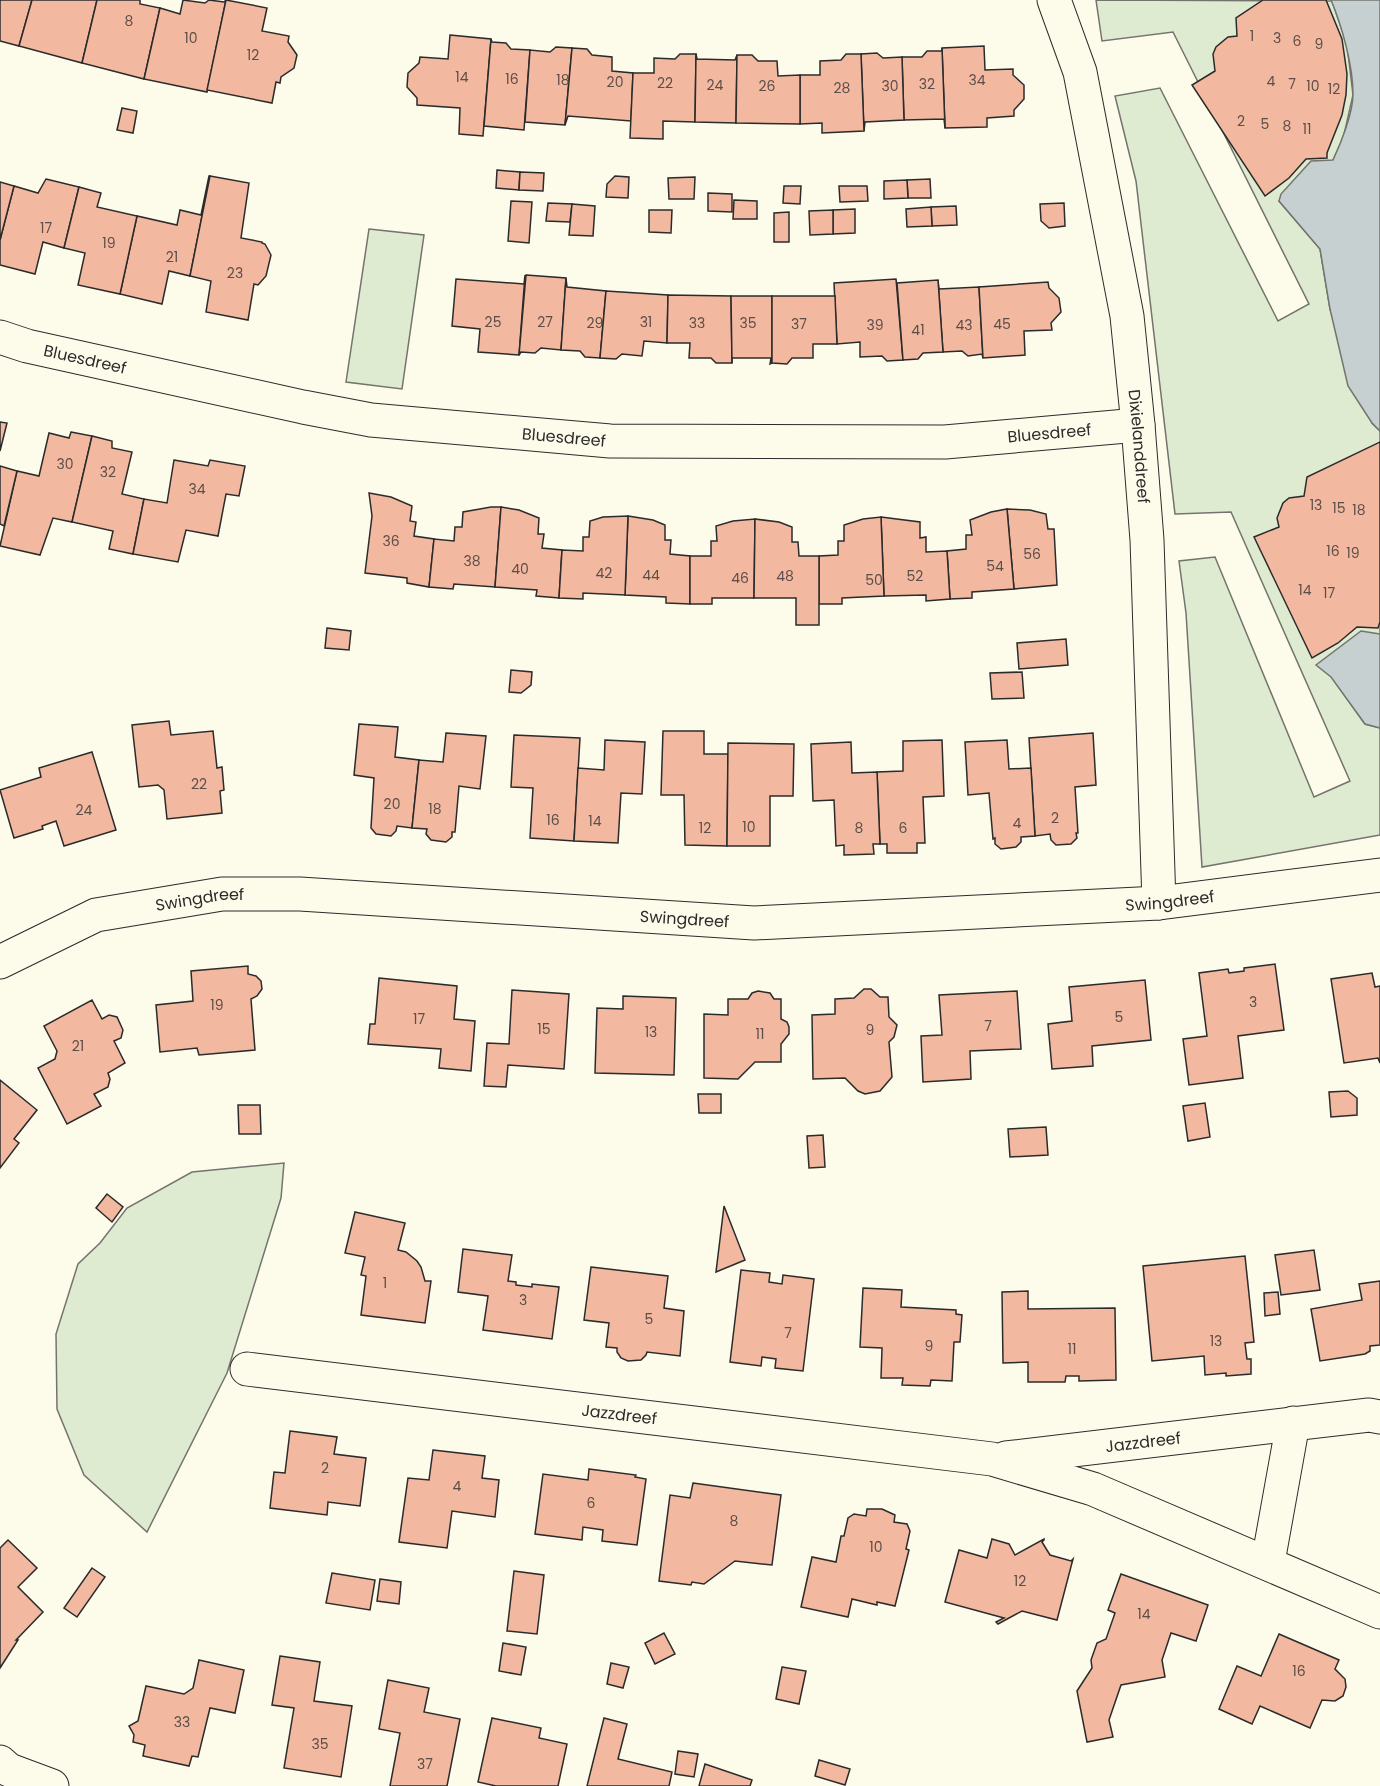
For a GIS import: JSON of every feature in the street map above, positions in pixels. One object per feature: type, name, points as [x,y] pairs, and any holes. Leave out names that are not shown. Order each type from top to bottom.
[{"type":"street","name":"Dixielanddreef","points":[[1054,0],[1080,72],[1127,316],[1147,540],[1159,903]]},
{"type":"street","name":"Bluesdreef","points":[[0,337],[38,348],[269,400],[371,420],[610,441],[945,442],[1138,425]]},
{"type":"street","name":"Swingdreef","points":[[0,962],[96,915],[222,894],[300,894],[754,923],[1159,903],[1380,874]]},
{"type":"street","name":"Jazzdreef","points":[[247,1369],[992,1459],[1093,1489],[1268,1562],[1380,1612]]},
{"type":"street","name":"Jazzdreef","points":[[992,1459],[1293,1423],[1369,1415],[1380,1417]]},
{"type":"street","points":[[1268,1562],[1293,1423]]},
{"type":"street","points":[[5,1772],[52,1786]]},
{"type":"green space","points":[[1096,0],[1332,1],[1347,45],[1353,95],[1343,139],[1333,160],[1279,201],[1320,249],[1330,309],[1372,423],[1380,431],[1380,634],[1331,676],[1365,724],[1380,728],[1380,835],[1202,867],[1186,613],[1179,561],[1215,557],[1314,797],[1350,781],[1231,512],[1175,514],[1136,181],[1115,96],[1160,88],[1278,321],[1309,304],[1173,32],[1102,41]]},
{"type":"green space","points":[[369,229],[424,235],[402,389],[346,382]]},
{"type":"green space","points":[[284,1163],[281,1198],[227,1373],[147,1532],[84,1475],[57,1409],[56,1334],[78,1264],[100,1243],[127,1208],[192,1172]]},
{"type":"shaded area","points":[[1331,0],[1380,0],[1380,431],[1372,423],[1348,386],[1330,309],[1320,249],[1279,201],[1281,194],[1311,161],[1333,160],[1349,119],[1353,94],[1351,71],[1343,34]]},
{"type":"shaded area","points":[[1361,631],[1380,634],[1380,728],[1365,724],[1331,677],[1316,665]]},
{"type":"building","points":[[0,0],[32,0],[19,46],[0,41]]},
{"type":"building","points":[[32,0],[97,0],[82,63],[19,46]]},
{"type":"building","points":[[97,0],[140,0],[140,4],[160,8],[144,79],[82,63]]},
{"type":"building","points":[[183,0],[205,3],[209,0],[224,2],[226,0],[207,92],[144,79],[160,8],[180,14]]},
{"type":"building","points":[[226,0],[267,8],[262,31],[289,36],[288,42],[297,55],[294,68],[281,77],[280,83],[276,82],[272,103],[207,90]]},
{"type":"building","points":[[1263,0],[1326,0],[1342,39],[1347,74],[1342,115],[1327,158],[1306,159],[1289,178],[1265,196],[1192,85],[1215,71],[1213,54],[1216,47],[1228,37],[1237,36],[1236,18]]},
{"type":"building","points":[[450,35],[491,39],[483,136],[459,134],[460,108],[417,105],[417,98],[407,87],[408,73],[419,63],[420,57],[448,59]]},
{"type":"building","points":[[491,39],[492,42],[506,43],[511,49],[530,50],[524,130],[484,126]]},
{"type":"building","points":[[984,46],[985,70],[1013,69],[1013,75],[1024,85],[1024,99],[1014,110],[1014,116],[987,118],[987,127],[945,128],[942,48]]},
{"type":"building","points":[[556,47],[572,48],[565,125],[525,122],[530,50],[550,52]]},
{"type":"building","points":[[572,48],[587,49],[592,55],[612,57],[612,71],[633,73],[631,121],[568,116],[565,125]]},
{"type":"building","points":[[942,48],[945,128],[944,119],[904,120],[902,57],[922,57],[927,51],[942,51]]},
{"type":"building","points":[[877,53],[883,58],[902,57],[904,120],[865,122],[864,131],[861,54]]},
{"type":"building","points":[[680,54],[696,54],[695,122],[663,121],[663,139],[630,138],[633,73],[654,73],[654,58],[675,59]]},
{"type":"building","points":[[696,54],[697,59],[735,60],[737,55],[736,123],[695,122]]},
{"type":"building","points":[[846,54],[861,54],[864,131],[822,133],[822,123],[800,124],[800,75],[820,75],[820,61],[841,60]]},
{"type":"building","points":[[737,55],[752,55],[758,61],[777,61],[778,76],[800,75],[800,124],[736,123]]},
{"type":"building","points":[[122,108],[137,111],[133,133],[117,130]]},
{"type":"building","points":[[497,170],[520,172],[519,190],[496,188]]},
{"type":"building","points":[[520,172],[544,173],[543,191],[519,190]]},
{"type":"building","points":[[209,176],[190,276],[169,271],[162,304],[120,294],[137,216],[177,225],[180,210],[201,215]]},
{"type":"building","points":[[210,176],[249,183],[241,238],[262,242],[271,255],[266,276],[258,285],[254,284],[248,320],[206,312],[211,281],[190,276]]},
{"type":"building","points":[[615,176],[629,177],[628,198],[606,197],[607,184]]},
{"type":"building","points":[[695,177],[694,199],[669,199],[668,178]]},
{"type":"building","points":[[46,179],[79,187],[64,248],[43,242],[35,274],[0,265],[0,240],[14,186],[38,193]]},
{"type":"building","points":[[930,179],[931,198],[908,198],[907,180]]},
{"type":"building","points":[[907,180],[908,198],[884,199],[884,181]]},
{"type":"building","points":[[0,182],[14,186],[0,240]]},
{"type":"building","points":[[784,186],[801,186],[800,204],[783,203]]},
{"type":"building","points":[[839,186],[867,186],[868,201],[840,202]]},
{"type":"building","points":[[79,187],[101,193],[97,207],[137,216],[120,294],[78,285],[85,253],[64,248]]},
{"type":"building","points":[[708,193],[732,194],[732,212],[708,211]]},
{"type":"building","points":[[734,200],[757,201],[757,219],[733,219]]},
{"type":"building","points":[[511,201],[532,202],[529,243],[508,241]]},
{"type":"building","points":[[548,203],[572,204],[570,222],[546,221]]},
{"type":"building","points":[[1064,203],[1065,226],[1049,228],[1041,221],[1040,204]]},
{"type":"building","points":[[572,204],[595,206],[593,236],[569,235]]},
{"type":"building","points":[[956,206],[957,225],[932,226],[931,207]]},
{"type":"building","points":[[931,207],[932,226],[907,227],[906,209]]},
{"type":"building","points":[[855,209],[855,233],[833,234],[833,210]]},
{"type":"building","points":[[649,210],[672,210],[671,233],[649,232]]},
{"type":"building","points":[[833,210],[833,234],[810,235],[809,211]]},
{"type":"building","points":[[789,212],[789,242],[774,242],[774,213]]},
{"type":"building","points":[[525,275],[519,355],[478,352],[480,329],[452,326],[456,279],[524,284]]},
{"type":"building","points":[[526,275],[566,278],[561,350],[541,348],[535,353],[521,352],[519,355]]},
{"type":"building","points":[[566,278],[567,287],[606,291],[600,358],[585,357],[580,351],[561,350]]},
{"type":"building","points":[[896,279],[903,360],[887,361],[882,356],[860,357],[860,342],[837,344],[834,283]]},
{"type":"building","points":[[938,280],[939,289],[979,287],[983,358],[982,354],[968,356],[962,351],[943,352]]},
{"type":"building","points":[[938,280],[943,352],[923,353],[918,359],[903,360],[897,283]]},
{"type":"building","points":[[1048,282],[1049,288],[1059,298],[1061,312],[1051,323],[1052,330],[1024,331],[1025,355],[983,358],[979,287]]},
{"type":"building","points":[[606,291],[668,295],[667,343],[644,341],[642,356],[622,354],[616,359],[600,358]]},
{"type":"building","points":[[668,295],[731,296],[732,363],[716,363],[711,358],[689,358],[690,343],[667,343]]},
{"type":"building","points":[[731,296],[772,296],[772,363],[770,364],[771,358],[732,358],[732,363]]},
{"type":"building","points":[[772,296],[835,296],[837,344],[813,344],[813,358],[792,358],[787,364],[772,363]]},
{"type":"building","points":[[0,422],[7,423],[0,451]]},
{"type":"building","points":[[71,432],[92,436],[72,522],[53,518],[40,555],[0,546],[17,471],[39,476],[49,433],[69,438]]},
{"type":"building","points":[[92,436],[112,441],[112,448],[132,452],[122,494],[144,499],[133,554],[109,549],[113,531],[72,522]]},
{"type":"building","points":[[1380,442],[1380,622],[1378,628],[1357,627],[1338,643],[1312,658],[1254,537],[1279,527],[1277,518],[1283,503],[1289,498],[1304,496],[1307,477]]},
{"type":"building","points":[[174,460],[208,466],[210,460],[245,466],[239,496],[226,494],[218,536],[186,530],[178,562],[133,554],[144,499],[167,503]]},
{"type":"building","points":[[0,466],[17,471],[4,526],[0,524]]},
{"type":"building","points":[[369,493],[391,497],[412,506],[410,521],[416,522],[414,536],[434,539],[429,587],[407,583],[407,578],[365,573],[372,516]]},
{"type":"building","points":[[501,507],[495,587],[454,584],[453,589],[429,587],[434,539],[454,541],[455,527],[462,527],[463,512]]},
{"type":"building","points":[[501,507],[519,510],[539,518],[538,534],[544,534],[542,548],[562,550],[559,598],[536,596],[537,590],[495,587]]},
{"type":"building","points":[[1007,509],[1030,510],[1046,514],[1048,529],[1054,529],[1057,585],[1014,589]]},
{"type":"building","points":[[1007,509],[1014,589],[972,592],[972,598],[950,599],[947,551],[966,549],[966,535],[972,535],[970,520]]},
{"type":"building","points":[[628,516],[653,520],[665,525],[665,540],[671,540],[670,554],[690,556],[690,604],[666,603],[666,597],[625,595]]},
{"type":"building","points":[[628,516],[625,595],[583,593],[583,599],[559,598],[562,550],[583,551],[583,537],[589,537],[590,521],[603,517]]},
{"type":"building","points":[[881,517],[920,522],[920,538],[926,537],[926,552],[947,551],[950,599],[926,601],[926,595],[884,596]]},
{"type":"building","points":[[881,517],[884,596],[842,598],[842,604],[819,604],[819,556],[838,555],[838,541],[844,541],[844,525],[863,519]]},
{"type":"building","points":[[755,519],[754,598],[712,598],[712,604],[690,604],[690,556],[711,556],[711,541],[717,541],[716,526],[733,521]]},
{"type":"building","points":[[755,519],[779,522],[792,527],[792,542],[798,542],[799,556],[819,556],[819,625],[796,625],[796,598],[754,598]]},
{"type":"building","points":[[327,628],[351,631],[349,650],[325,648]]},
{"type":"building","points":[[1066,639],[1068,665],[1019,669],[1017,643]]},
{"type":"building","points":[[511,670],[532,672],[531,685],[521,693],[509,692]]},
{"type":"building","points":[[1022,672],[1024,698],[992,699],[990,673]]},
{"type":"building","points":[[169,721],[171,735],[213,731],[217,768],[222,767],[224,790],[220,791],[222,813],[167,819],[164,790],[158,785],[139,787],[132,725]]},
{"type":"building","points":[[359,724],[398,727],[395,757],[419,760],[412,828],[397,826],[391,836],[376,834],[371,828],[374,778],[354,775]]},
{"type":"building","points":[[663,731],[704,731],[704,754],[728,754],[727,846],[685,845],[684,795],[661,795]]},
{"type":"building","points":[[446,733],[486,736],[480,789],[459,786],[455,832],[452,832],[452,837],[446,842],[431,840],[426,834],[427,829],[412,828],[419,760],[443,762]]},
{"type":"building","points":[[1093,733],[1096,785],[1075,787],[1077,838],[1071,844],[1056,845],[1051,840],[1050,834],[1035,836],[1029,738]]},
{"type":"building","points":[[514,735],[580,738],[574,841],[530,838],[533,788],[511,787]]},
{"type":"building","points":[[605,740],[645,742],[642,794],[621,793],[618,843],[574,841],[578,768],[604,770]]},
{"type":"building","points":[[942,740],[944,796],[923,797],[925,843],[917,843],[917,853],[887,853],[887,844],[880,844],[877,772],[903,771],[903,741]]},
{"type":"building","points":[[1007,740],[1009,769],[1031,768],[1035,836],[1021,837],[1021,842],[1016,847],[1001,849],[995,844],[995,838],[993,839],[989,793],[968,795],[965,742]]},
{"type":"building","points":[[851,742],[852,773],[877,772],[880,844],[873,844],[874,854],[844,855],[844,845],[836,846],[834,800],[813,801],[811,744]]},
{"type":"building","points":[[728,743],[794,744],[793,796],[770,796],[770,846],[727,846]]},
{"type":"building","points":[[92,752],[116,830],[64,846],[56,821],[42,826],[43,829],[14,838],[0,790],[41,777],[39,768]]},
{"type":"building","points":[[1275,964],[1284,1030],[1238,1036],[1243,1078],[1189,1085],[1183,1039],[1207,1036],[1199,973],[1228,969],[1229,973],[1244,971],[1244,968]]},
{"type":"building","points":[[248,966],[248,974],[256,976],[261,981],[262,989],[257,996],[251,999],[255,1050],[199,1055],[197,1048],[160,1052],[156,1005],[193,1001],[191,971]]},
{"type":"building","points":[[1372,973],[1375,987],[1380,986],[1380,1063],[1378,1058],[1344,1063],[1331,979]]},
{"type":"building","points":[[379,978],[457,986],[454,1019],[475,1021],[471,1071],[439,1068],[441,1049],[368,1044],[370,1024],[375,1024]]},
{"type":"building","points":[[1145,980],[1151,1040],[1092,1046],[1093,1066],[1052,1069],[1048,1024],[1072,1021],[1069,987]]},
{"type":"building","points":[[864,989],[871,989],[880,997],[888,997],[889,1017],[897,1025],[894,1037],[889,1042],[892,1077],[880,1091],[865,1094],[858,1091],[845,1078],[813,1079],[812,1015],[835,1014],[835,999],[854,998]]},
{"type":"building","points":[[512,990],[569,994],[564,1069],[508,1065],[506,1087],[484,1086],[487,1043],[509,1044]]},
{"type":"building","points":[[758,991],[770,993],[774,999],[781,999],[781,1019],[787,1022],[789,1034],[781,1044],[781,1062],[755,1062],[738,1079],[704,1078],[704,1014],[728,1015],[728,999],[748,999],[752,993]]},
{"type":"building","points":[[1017,991],[1021,1049],[970,1051],[971,1079],[923,1082],[921,1036],[942,1035],[939,995]]},
{"type":"building","points":[[623,996],[676,998],[674,1075],[595,1073],[597,1008],[623,1009]]},
{"type":"building","points":[[92,1000],[102,1019],[109,1015],[117,1017],[123,1030],[121,1038],[114,1041],[125,1063],[108,1073],[110,1079],[108,1087],[94,1094],[101,1106],[67,1124],[38,1068],[55,1059],[57,1051],[44,1026]]},
{"type":"building","points":[[0,1080],[37,1110],[14,1139],[19,1143],[0,1168]]},
{"type":"building","points":[[1348,1091],[1357,1098],[1357,1115],[1331,1117],[1329,1092]]},
{"type":"building","points":[[698,1094],[721,1094],[721,1113],[699,1113]]},
{"type":"building","points":[[1205,1103],[1210,1137],[1188,1141],[1183,1106]]},
{"type":"building","points":[[238,1105],[260,1105],[261,1134],[239,1134]]},
{"type":"building","points":[[1046,1127],[1048,1155],[1010,1157],[1008,1129]]},
{"type":"building","points":[[823,1135],[825,1167],[809,1168],[807,1136]]},
{"type":"building","points":[[107,1194],[123,1207],[112,1222],[96,1208]]},
{"type":"building","points":[[724,1206],[745,1260],[716,1272]]},
{"type":"building","points":[[355,1212],[405,1223],[398,1250],[406,1252],[417,1261],[425,1281],[431,1281],[425,1323],[361,1315],[366,1276],[361,1275],[365,1257],[345,1253]]},
{"type":"building","points":[[463,1249],[512,1255],[508,1281],[516,1282],[516,1285],[559,1287],[552,1339],[483,1330],[488,1296],[458,1292]]},
{"type":"building","points":[[1314,1250],[1320,1290],[1281,1295],[1275,1255]]},
{"type":"building","points":[[1245,1256],[1254,1342],[1245,1343],[1247,1359],[1251,1359],[1251,1374],[1205,1375],[1204,1356],[1152,1361],[1143,1266]]},
{"type":"building","points":[[591,1267],[668,1276],[664,1308],[684,1311],[680,1356],[647,1352],[641,1360],[628,1361],[621,1358],[617,1348],[606,1347],[609,1323],[584,1320]]},
{"type":"building","points":[[741,1270],[770,1273],[769,1282],[782,1284],[783,1275],[814,1279],[803,1371],[775,1368],[776,1359],[762,1357],[761,1366],[730,1362]]},
{"type":"building","points":[[1380,1281],[1380,1345],[1370,1346],[1370,1351],[1365,1354],[1320,1361],[1311,1309],[1362,1300],[1359,1284]]},
{"type":"building","points":[[863,1288],[902,1290],[901,1307],[956,1310],[956,1314],[962,1315],[960,1342],[954,1342],[952,1381],[931,1380],[930,1386],[902,1385],[903,1378],[881,1378],[882,1348],[860,1347]]},
{"type":"building","points":[[1028,1291],[1028,1309],[1115,1308],[1116,1380],[1079,1381],[1079,1376],[1066,1376],[1065,1382],[1028,1382],[1028,1362],[1003,1363],[1002,1292]]},
{"type":"building","points":[[1278,1292],[1280,1314],[1265,1316],[1264,1293]]},
{"type":"building","points":[[290,1431],[337,1437],[334,1454],[366,1458],[360,1506],[328,1502],[327,1515],[270,1508],[274,1472],[285,1473]]},
{"type":"building","points":[[433,1450],[485,1456],[482,1478],[499,1480],[495,1517],[452,1511],[447,1548],[399,1542],[408,1478],[429,1480]]},
{"type":"building","points":[[589,1469],[636,1475],[635,1477],[646,1479],[637,1545],[602,1541],[603,1530],[583,1527],[582,1540],[535,1534],[543,1474],[588,1480]]},
{"type":"building","points":[[693,1483],[781,1495],[772,1565],[735,1561],[704,1584],[692,1582],[691,1585],[659,1581],[670,1495],[690,1498]]},
{"type":"building","points":[[867,1509],[882,1509],[895,1515],[894,1522],[907,1524],[910,1531],[906,1549],[909,1550],[895,1606],[877,1602],[877,1605],[852,1599],[848,1617],[801,1607],[812,1557],[836,1562],[841,1536],[844,1536],[848,1518],[854,1514],[866,1516]]},
{"type":"building","points":[[992,1539],[1009,1544],[1015,1555],[1044,1539],[1042,1542],[1050,1555],[1071,1561],[1073,1559],[1057,1620],[1022,1611],[998,1624],[996,1622],[1004,1618],[945,1602],[959,1550],[987,1558]]},
{"type":"building","points":[[8,1540],[37,1568],[18,1587],[43,1612],[16,1640],[18,1640],[0,1668],[0,1548]]},
{"type":"building","points":[[92,1568],[105,1577],[77,1617],[64,1608]]},
{"type":"building","points":[[514,1571],[544,1575],[537,1634],[507,1631]]},
{"type":"building","points":[[332,1573],[375,1580],[370,1610],[326,1603]]},
{"type":"building","points":[[1121,1574],[1208,1605],[1196,1641],[1171,1633],[1162,1660],[1165,1677],[1121,1685],[1109,1720],[1113,1737],[1087,1742],[1077,1691],[1092,1668],[1091,1660],[1097,1643],[1106,1639],[1115,1613],[1108,1610]]},
{"type":"building","points":[[380,1579],[401,1582],[399,1604],[377,1601]]},
{"type":"building","points":[[664,1633],[675,1654],[655,1664],[645,1643]]},
{"type":"building","points":[[1279,1634],[1339,1660],[1335,1669],[1345,1679],[1346,1687],[1343,1696],[1335,1701],[1322,1700],[1310,1728],[1260,1706],[1252,1724],[1219,1709],[1237,1666],[1261,1676]]},
{"type":"building","points":[[503,1643],[526,1647],[521,1675],[499,1671]]},
{"type":"building","points":[[280,1656],[320,1662],[314,1701],[352,1706],[341,1777],[284,1768],[294,1708],[272,1705]]},
{"type":"building","points":[[199,1660],[244,1670],[235,1713],[210,1708],[198,1757],[192,1756],[189,1766],[143,1756],[145,1745],[133,1742],[134,1735],[129,1726],[138,1721],[146,1686],[184,1694],[193,1688]]},
{"type":"building","points":[[611,1663],[629,1667],[623,1688],[607,1684]]},
{"type":"building","points":[[782,1667],[806,1671],[799,1704],[776,1699]]},
{"type":"building","points":[[388,1680],[429,1688],[424,1712],[460,1719],[447,1786],[390,1786],[400,1733],[379,1729]]},
{"type":"building","points":[[492,1718],[541,1728],[539,1738],[567,1744],[558,1786],[496,1786],[478,1782]]},
{"type":"building","points":[[604,1718],[627,1724],[618,1759],[672,1772],[669,1786],[587,1786]]},
{"type":"building","points":[[678,1751],[698,1754],[694,1777],[675,1774]]},
{"type":"building","points":[[819,1760],[850,1769],[845,1785],[815,1776]]},
{"type":"building","points":[[705,1764],[752,1780],[750,1786],[699,1786]]}]
